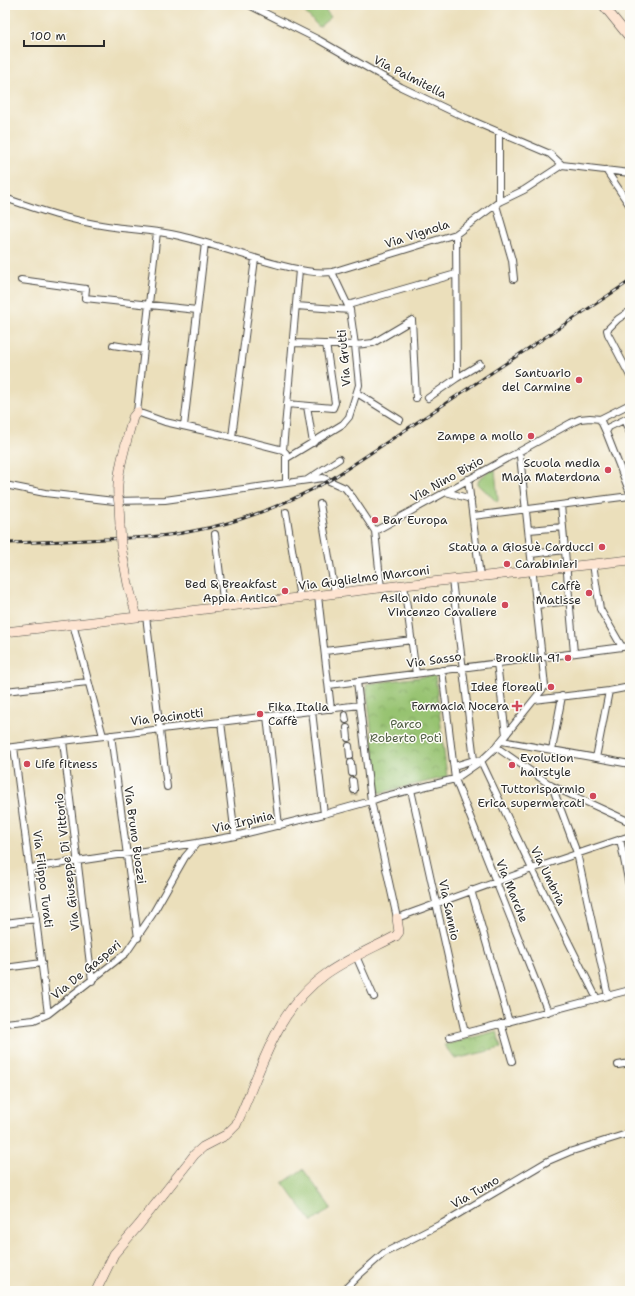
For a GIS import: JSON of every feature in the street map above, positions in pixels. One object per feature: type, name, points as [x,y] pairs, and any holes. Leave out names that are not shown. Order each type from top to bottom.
[{"type":"street","name":"Via Palmitella","points":[[249,5],[319,40],[401,87],[550,154],[562,165]]},
{"type":"street","points":[[603,5],[628,33]]},
{"type":"street","points":[[499,132],[497,204],[512,260],[514,279]]},
{"type":"street","points":[[562,165],[630,173]]},
{"type":"street","name":"Via Vignola","points":[[5,198],[45,212],[78,221],[109,227],[178,235],[255,259],[299,270],[323,273],[332,272],[456,234],[497,204],[524,190],[562,165]]},
{"type":"street","points":[[606,170],[630,206]]},
{"type":"street","points":[[157,232],[137,412],[133,417],[117,488],[121,546],[128,584],[141,617],[160,729],[167,787]]},
{"type":"street","points":[[456,234],[457,378]]},
{"type":"street","points":[[184,426],[205,243]]},
{"type":"street","points":[[232,437],[255,259]]},
{"type":"street","points":[[286,482],[287,458],[283,450],[299,270]]},
{"type":"street","name":"Via Grutti","points":[[287,458],[343,424],[349,417],[359,385],[349,308],[332,272]]},
{"type":"street","points":[[296,306],[349,308],[456,274]]},
{"type":"street","points":[[21,280],[86,289],[85,298],[197,310]]},
{"type":"street","points":[[630,311],[618,319],[607,330],[630,376]]},
{"type":"street","points":[[293,343],[355,345],[373,342],[412,320],[416,398]]},
{"type":"street","points":[[287,404],[333,408],[335,403],[326,344]]},
{"type":"street","points":[[113,345],[144,350]]},
{"type":"street","points":[[428,398],[480,364]]},
{"type":"street","points":[[357,393],[400,420]]},
{"type":"street","points":[[473,516],[561,505],[630,494],[600,419],[630,404]]},
{"type":"street","points":[[307,406],[313,443]]},
{"type":"street","points":[[137,412],[165,422],[283,450]]},
{"type":"street","points":[[606,432],[609,426],[627,418],[630,433]]},
{"type":"street","name":"Via Nino Bixio","points":[[375,531],[571,423],[580,419],[600,419]]},
{"type":"street","points":[[455,779],[481,761],[502,741],[545,686],[529,530],[520,456],[518,452]]},
{"type":"street","points":[[306,480],[339,459]]},
{"type":"street","points":[[6,484],[45,493],[114,501],[165,500],[323,478],[345,488],[375,531],[381,588]]},
{"type":"street","points":[[468,479],[480,576]]},
{"type":"street","points":[[446,492],[471,498]]},
{"type":"street","points":[[320,504],[335,593]]},
{"type":"street","points":[[561,505],[574,653]]},
{"type":"street","points":[[286,512],[300,598]]},
{"type":"street","points":[[529,530],[563,527]]},
{"type":"street","points":[[215,534],[224,607]]},
{"type":"street","points":[[531,554],[565,550]]},
{"type":"street","name":"Via Guglielmo Marconi","points":[[5,632],[480,576],[630,560]]},
{"type":"street","points":[[592,564],[600,609],[622,648]]},
{"type":"street","points":[[452,580],[474,760]]},
{"type":"street","points":[[404,585],[416,674]]},
{"type":"street","points":[[318,596],[331,709]]},
{"type":"street","points":[[537,606],[569,602]]},
{"type":"street","points":[[73,624],[103,736]]},
{"type":"street","points":[[325,651],[412,640]]},
{"type":"street","name":"Via Sasso","points":[[329,685],[630,646]]},
{"type":"street","points":[[496,663],[506,735]]},
{"type":"street","name":"Via Marche","points":[[442,670],[455,779],[548,1012]]},
{"type":"street","points":[[96,1291],[114,1254],[195,1154],[203,1147],[226,1135],[236,1125],[278,1028],[293,1005],[326,974],[356,956],[396,936],[399,932],[371,801],[357,681]]},
{"type":"street","points":[[5,691],[88,682]]},
{"type":"street","points":[[534,700],[630,687]]},
{"type":"street","points":[[596,758],[609,691]]},
{"type":"street","points":[[552,750],[562,696]]},
{"type":"street","name":"Via Pacinotti","points":[[5,748],[360,705]]},
{"type":"street","points":[[312,711],[324,814]]},
{"type":"street","points":[[267,716],[279,826]]},
{"type":"street","points":[[221,722],[235,836]]},
{"type":"street","points":[[347,728],[348,738]]},
{"type":"street","name":"Via Bruno Buozzi","points":[[111,735],[138,938]]},
{"type":"street","name":"Via Giuseppe Di Vittorio","points":[[63,741],[79,861],[92,981]]},
{"type":"street","points":[[502,741],[630,764]]},
{"type":"street","points":[[349,746],[350,756]]},
{"type":"street","name":"Via Filippo Turati","points":[[14,747],[48,1014]]},
{"type":"street","points":[[496,747],[552,786],[630,822]]},
{"type":"street","points":[[454,766],[474,760],[481,761]]},
{"type":"street","name":"Via Umbria","points":[[481,761],[597,999]]},
{"type":"street","points":[[351,763],[352,773]]},
{"type":"street","name":"Via Irpinia","points":[[30,868],[197,844],[279,826],[356,806],[382,797],[455,779]]},
{"type":"street","points":[[353,781],[354,790]]},
{"type":"street","points":[[552,786],[577,853],[608,996]]},
{"type":"street","name":"Via Sannio","points":[[411,790],[464,1029],[468,1032]]},
{"type":"street","points":[[355,798],[356,806]]},
{"type":"street","points":[[397,918],[532,868],[630,836]]},
{"type":"street","points":[[620,839],[630,890]]},
{"type":"street","name":"Via De Gasperi","points":[[5,1023],[34,1020],[48,1014],[126,953],[138,938],[185,857],[197,844]]},
{"type":"street","points":[[471,890],[509,1022]]},
{"type":"street","points":[[5,923],[36,919]]},
{"type":"street","points":[[356,956],[374,997]]},
{"type":"street","points":[[5,968],[42,963]]},
{"type":"street","points":[[450,1037],[630,990]]},
{"type":"street","points":[[501,1023],[512,1061]]},
{"type":"street","points":[[618,1065],[630,1063]]},
{"type":"street","name":"Via Tumo","points":[[343,1291],[384,1254],[450,1219],[548,1161],[569,1152],[630,1133]]},
{"type":"green space","points":[[298,5],[321,5],[331,17],[319,27]]},
{"type":"green space","points":[[493,469],[495,470],[497,502],[478,484],[480,478]]},
{"type":"green space","name":"Parco Roberto Potì","points":[[435,675],[447,777],[379,793],[366,684]]},
{"type":"green space","points":[[497,1031],[501,1048],[455,1059],[444,1045]]},
{"type":"green space","points":[[303,1169],[331,1208],[312,1222],[283,1183]]},
{"type":"tunnel","points":[[354,790],[355,798]]},
{"type":"railway","points":[[5,543],[171,535],[229,523],[281,504],[330,480],[630,281]]},
{"type":"place","name":"Santuario del Carmine","points":[[579,380]]},
{"type":"place","name":"Zampe a mollo","points":[[531,436]]},
{"type":"place","name":"Scuola media Maja Materdona","points":[[608,470]]},
{"type":"place","name":"Bar Europa","points":[[375,520]]},
{"type":"place","name":"Statua a Giosuè Carducci","points":[[602,547]]},
{"type":"place","name":"Carabinieri","points":[[507,564]]},
{"type":"place","name":"Bed & Breakfast Appia Antica","points":[[285,591]]},
{"type":"place","name":"Caffè Matisse","points":[[589,593]]},
{"type":"place","name":"Asilo nido comunale Vincenzo Cavaliere","points":[[505,605]]},
{"type":"place","name":"Brooklin 91","points":[[568,658]]},
{"type":"place","name":"Idee floreali","points":[[551,687]]},
{"type":"place","name":"Farmacia Nocera","points":[[517,706]]},
{"type":"place","name":"Fika Italia Caffè","points":[[260,714]]},
{"type":"place","name":"Life fitness","points":[[27,764]]},
{"type":"place","name":"Evolution hairstyle","points":[[512,765]]},
{"type":"place","name":"Tuttorisparmio Erica supermercati","points":[[593,796]]}]
